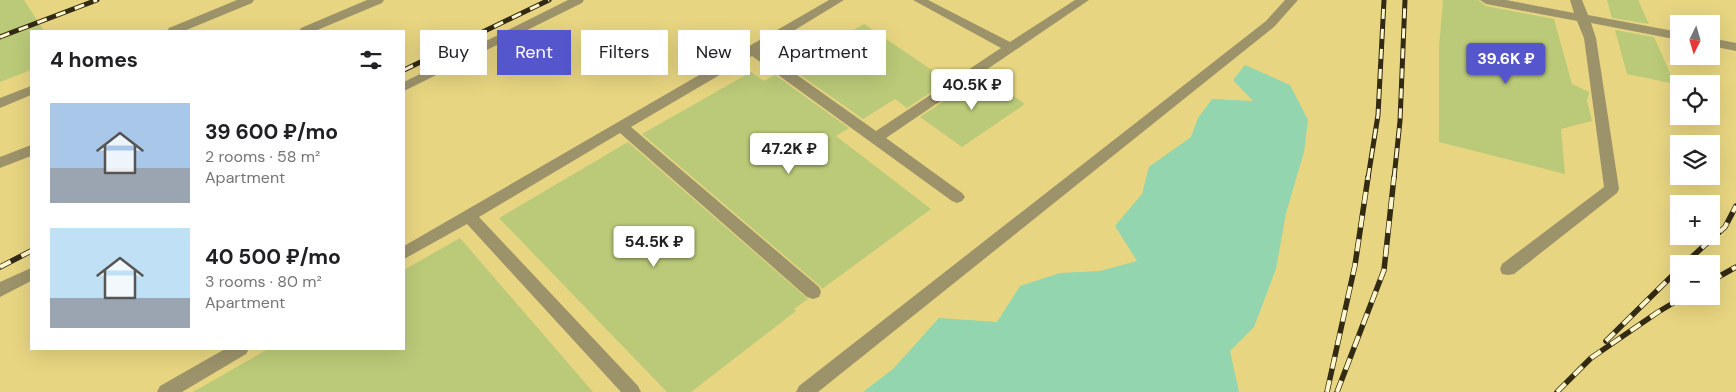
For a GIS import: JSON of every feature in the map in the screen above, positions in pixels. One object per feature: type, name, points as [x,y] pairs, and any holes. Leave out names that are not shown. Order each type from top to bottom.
[{"type":"lane","points":[[175,30],[248,0]]},
{"type":"lane","points":[[307,30],[378,0]]},
{"type":"lane","points":[[405,86],[578,0]]},
{"type":"lane","points":[[405,252],[838,0]]},
{"type":"lane","points":[[919,0],[1010,48]]},
{"type":"lane","points":[[876,138],[1083,0]]},
{"type":"lane","points":[[805,392],[1270,24],[1292,0]]},
{"type":"lane","points":[[1486,0],[1670,34]]},
{"type":"lane","points":[[1508,269],[1612,190],[1590,38],[1576,0]]},
{"type":"lane","points":[[1720,44],[1736,47]]},
{"type":"lane","points":[[752,50],[957,197]]},
{"type":"lane","points":[[0,103],[30,90]]},
{"type":"lane","points":[[621,126],[813,292]]},
{"type":"lane","points":[[0,163],[30,150]]},
{"type":"lane","points":[[468,215],[632,392]]},
{"type":"lane","points":[[0,290],[30,275]]},
{"type":"lane","points":[[166,392],[238,350]]},
{"type":"green space","points":[[1245,65],[1290,85],[1308,120],[1304,152],[1286,213],[1276,269],[1254,327],[1230,351],[1239,392],[863,392],[893,369],[939,318],[997,322],[1020,286],[1060,273],[1100,271],[1137,261],[1115,226],[1142,194],[1149,167],[1191,137],[1198,118],[1212,99],[1253,101],[1233,80]]},
{"type":"building","points":[[0,0],[24,0],[43,30],[30,30],[30,70],[0,82]]},
{"type":"building","points":[[1443,0],[1478,0],[1486,6],[1554,19],[1572,84],[1589,92],[1587,101],[1592,121],[1561,129],[1565,174],[1439,142],[1439,48]]},
{"type":"building","points":[[1607,0],[1638,0],[1649,24],[1612,18]]},
{"type":"building","points":[[864,24],[873,30],[854,30]]},
{"type":"building","points":[[1615,30],[1654,37],[1671,75],[1670,83],[1627,74]]},
{"type":"building","points":[[886,39],[948,81],[907,108],[895,99],[863,119],[800,75],[886,75]]},
{"type":"building","points":[[750,73],[764,81],[775,75],[849,128],[836,136],[931,209],[822,289],[642,134],[746,75],[750,75]]},
{"type":"building","points":[[983,75],[1025,104],[962,147],[920,117]]},
{"type":"building","points":[[628,142],[808,299],[794,309],[796,311],[691,392],[667,392],[499,218]]},
{"type":"building","points":[[460,238],[593,392],[193,392],[266,350],[405,350],[405,269]]},
{"type":"railway","points":[[0,37],[97,0]]},
{"type":"railway","points":[[405,70],[549,0]]},
{"type":"railway","points":[[1368,178],[1378,115],[1384,0]]},
{"type":"railway","points":[[1394,178],[1400,121],[1405,0]]},
{"type":"railway","points":[[1327,392],[1355,265],[1368,177]]},
{"type":"railway","points":[[1337,392],[1384,270],[1394,177]]},
{"type":"railway","points":[[1694,255],[1725,227],[1736,206]]},
{"type":"railway","points":[[0,267],[30,252]]},
{"type":"railway","points":[[1720,276],[1736,267]]},
{"type":"railway","points":[[1606,341],[1670,278]]},
{"type":"railway","points":[[1557,392],[1591,358],[1670,305]]}]
